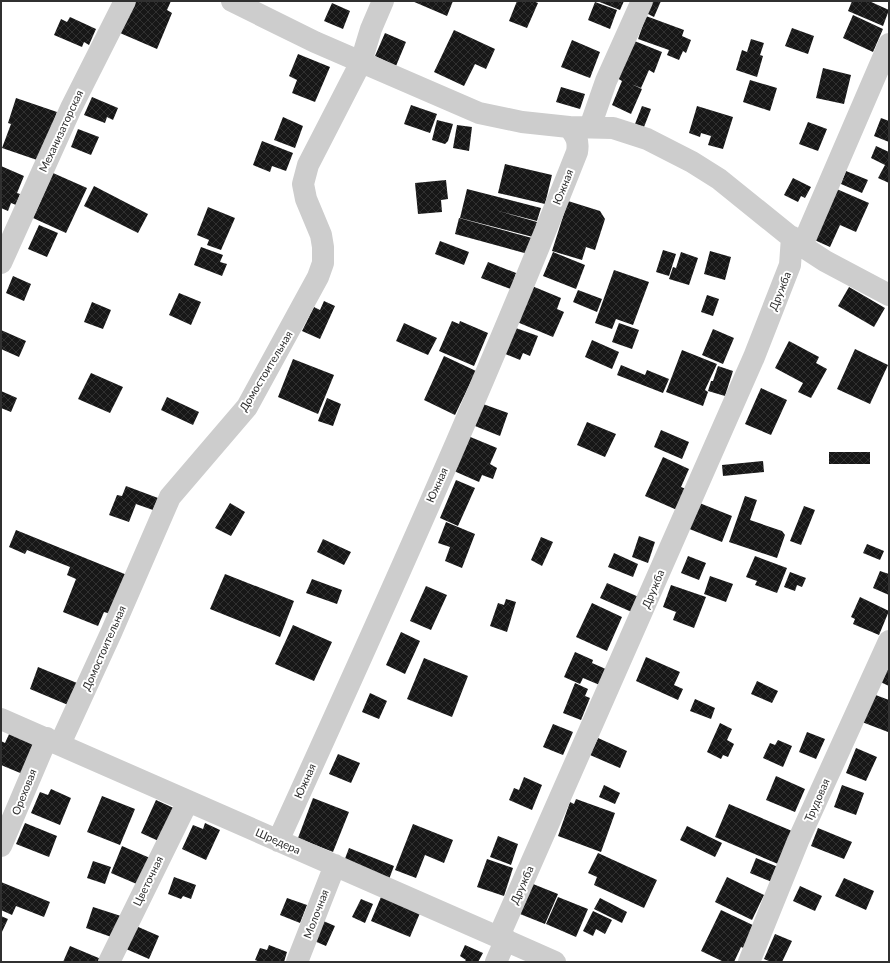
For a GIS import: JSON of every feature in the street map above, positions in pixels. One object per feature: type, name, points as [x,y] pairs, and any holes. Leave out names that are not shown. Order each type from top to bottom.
[{"type":"street","name":"Механизаторская","points":[[1,263],[71,108],[125,1]]},
{"type":"street","points":[[232,1],[361,62],[479,113],[522,122],[626,131],[647,139],[692,162],[720,179],[797,242],[832,265],[889,295]]},
{"type":"street","name":"Домостоительная","points":[[53,741],[111,633],[170,497],[247,407],[318,277],[323,263],[321,235],[306,199],[303,184],[308,165],[361,62],[371,29],[383,1]]},
{"type":"street","points":[[580,127],[606,82],[642,1]]},
{"type":"street","name":"Дружба","points":[[496,962],[503,938],[751,364],[790,265],[797,242],[889,44]]},
{"type":"street","name":"Южная","points":[[278,841],[448,462],[548,226],[577,152],[578,144],[576,136],[580,127]]},
{"type":"street","name":"Трудовая","points":[[749,962],[798,841],[889,641]]},
{"type":"street","name":"Шредера","points":[[1,719],[555,962]]},
{"type":"street","name":"Ореховая","points":[[1,846],[53,741]]},
{"type":"street","name":"Цветочная","points":[[109,962],[188,801]]},
{"type":"street","name":"Молочная","points":[[297,962],[335,865]]},
{"type":"building","points":[[171,1],[167,10],[172,13],[157,49],[120,33],[135,2]]},
{"type":"building","points":[[412,1],[453,1],[447,16]]},
{"type":"building","points":[[517,1],[533,1],[538,3],[527,28],[509,21]]},
{"type":"building","points":[[597,1],[624,1],[620,10]]},
{"type":"building","points":[[649,1],[661,1],[654,17],[644,12]]},
{"type":"building","points":[[852,1],[869,1],[889,10],[883,26],[848,11]]},
{"type":"building","points":[[595,2],[617,10],[610,29],[588,20]]},
{"type":"building","points":[[332,3],[350,11],[343,29],[324,21]]},
{"type":"building","points":[[853,15],[883,29],[873,52],[843,38]]},
{"type":"building","points":[[646,16],[684,30],[682,36],[691,40],[686,53],[683,51],[679,60],[667,55],[669,50],[638,39]]},
{"type":"building","points":[[70,17],[96,29],[89,45],[84,42],[82,47],[54,35],[61,19],[67,22]]},
{"type":"building","points":[[792,28],[814,36],[808,54],[785,46]]},
{"type":"building","points":[[454,30],[495,49],[486,69],[475,64],[464,86],[434,72]]},
{"type":"building","points":[[385,33],[406,42],[396,66],[375,56]]},
{"type":"building","points":[[751,39],[764,43],[760,55],[763,56],[757,77],[736,70],[742,50],[747,52]]},
{"type":"building","points":[[572,40],[600,52],[590,78],[561,67]]},
{"type":"building","points":[[632,40],[662,52],[654,73],[649,70],[641,88],[631,84],[642,89],[631,114],[612,105],[622,81],[617,78]]},
{"type":"building","points":[[298,54],[330,67],[315,102],[292,93],[297,80],[289,76]]},
{"type":"building","points":[[823,68],[851,75],[844,104],[816,98]]},
{"type":"building","points":[[750,80],[777,88],[770,111],[743,102]]},
{"type":"building","points":[[561,87],[585,94],[580,109],[556,102]]},
{"type":"building","points":[[92,97],[118,108],[113,120],[107,117],[105,123],[84,115]]},
{"type":"building","points":[[16,98],[57,112],[40,161],[2,148],[11,124],[8,123]]},
{"type":"building","points":[[411,105],[437,114],[430,133],[404,124]]},
{"type":"building","points":[[642,106],[651,109],[644,127],[635,124]]},
{"type":"building","points":[[697,106],[733,117],[723,149],[708,145],[711,136],[701,133],[700,137],[689,133]]},
{"type":"building","points":[[283,117],[303,126],[295,148],[274,140]]},
{"type":"building","points":[[881,118],[889,121],[889,142],[874,136]]},
{"type":"building","points":[[437,120],[453,124],[448,141],[445,144],[432,140]]},
{"type":"building","points":[[808,122],[827,129],[818,151],[799,144]]},
{"type":"building","points":[[457,125],[472,127],[469,151],[453,148]]},
{"type":"building","points":[[78,129],[99,137],[91,155],[71,147]]},
{"type":"building","points":[[262,141],[293,153],[286,171],[272,166],[270,172],[253,165]]},
{"type":"building","points":[[876,146],[889,152],[889,183],[878,178],[885,165],[871,158]]},
{"type":"building","points":[[505,164],[552,175],[545,204],[498,193]]},
{"type":"building","points":[[1,166],[24,176],[17,193],[20,194],[16,205],[11,203],[8,211],[1,208]]},
{"type":"building","points":[[846,171],[868,180],[862,193],[841,184]]},
{"type":"building","points":[[53,173],[87,188],[66,233],[33,218]]},
{"type":"building","points":[[793,178],[811,187],[805,198],[801,196],[798,202],[784,195]]},
{"type":"building","points":[[446,180],[448,199],[441,200],[442,212],[418,214],[415,183]]},
{"type":"building","points":[[94,186],[148,214],[138,233],[84,206]]},
{"type":"building","points":[[832,187],[869,203],[856,232],[840,225],[830,247],[810,238]]},
{"type":"building","points":[[467,189],[541,208],[537,221],[495,210],[537,222],[533,237],[460,218]]},
{"type":"building","points":[[568,201],[600,211],[605,219],[595,250],[586,247],[582,260],[552,251]]},
{"type":"building","points":[[208,207],[235,218],[221,250],[207,245],[209,240],[197,235]]},
{"type":"building","points":[[459,218],[532,238],[528,254],[455,234]]},
{"type":"building","points":[[39,225],[58,233],[47,257],[28,249]]},
{"type":"building","points":[[440,241],[469,252],[464,265],[435,254]]},
{"type":"building","points":[[201,247],[223,255],[220,262],[227,264],[222,276],[194,265]]},
{"type":"building","points":[[663,250],[676,254],[669,276],[656,272]]},
{"type":"building","points":[[710,251],[731,257],[725,280],[704,274]]},
{"type":"building","points":[[553,252],[585,265],[576,289],[543,276]]},
{"type":"building","points":[[681,252],[698,258],[689,285],[669,279],[673,267],[676,268]]},
{"type":"building","points":[[488,262],[516,273],[511,289],[481,278]]},
{"type":"building","points":[[614,270],[649,282],[633,325],[616,319],[612,329],[595,323]]},
{"type":"building","points":[[13,276],[31,284],[24,301],[6,293]]},
{"type":"building","points":[[532,286],[561,298],[557,309],[564,312],[553,337],[517,322]]},
{"type":"building","points":[[849,287],[885,308],[874,327],[838,306]]},
{"type":"building","points":[[578,290],[602,299],[597,312],[573,302]]},
{"type":"building","points":[[179,293],[201,302],[191,325],[169,315]]},
{"type":"building","points":[[707,295],[719,299],[713,316],[701,312]]},
{"type":"building","points":[[324,301],[335,306],[320,339],[302,331],[314,307],[320,310]]},
{"type":"building","points":[[92,302],[111,310],[103,329],[84,322]]},
{"type":"building","points":[[452,321],[459,324],[460,321],[488,333],[474,366],[439,351]]},
{"type":"building","points":[[404,323],[437,338],[428,355],[396,341]]},
{"type":"building","points":[[619,323],[639,330],[632,349],[612,342]]},
{"type":"building","points":[[513,327],[538,336],[530,356],[523,353],[520,360],[503,353]]},
{"type":"building","points":[[713,329],[734,338],[723,364],[702,355]]},
{"type":"building","points":[[1,330],[26,341],[19,357],[1,349]]},
{"type":"building","points":[[592,340],[619,352],[612,369],[585,357]]},
{"type":"building","points":[[789,341],[819,357],[816,363],[827,369],[811,398],[798,392],[803,383],[775,368]]},
{"type":"building","points":[[855,349],[888,365],[870,404],[837,389]]},
{"type":"building","points":[[682,350],[717,364],[705,390],[708,392],[703,406],[666,392]]},
{"type":"building","points":[[444,356],[476,371],[455,415],[424,400]]},
{"type":"building","points":[[293,359],[334,375],[318,414],[278,397]]},
{"type":"building","points":[[621,365],[645,375],[647,370],[669,379],[663,393],[617,375]]},
{"type":"building","points":[[718,366],[733,371],[725,396],[708,391]]},
{"type":"building","points":[[91,373],[123,387],[110,413],[78,399]]},
{"type":"building","points":[[761,388],[787,400],[771,435],[745,424]]},
{"type":"building","points":[[1,391],[17,398],[11,412],[1,408]]},
{"type":"building","points":[[167,397],[199,412],[193,425],[161,410]]},
{"type":"building","points":[[327,398],[341,404],[333,426],[318,421]]},
{"type":"building","points":[[483,404],[508,413],[500,436],[475,426]]},
{"type":"building","points":[[587,422],[616,434],[605,457],[577,445]]},
{"type":"building","points":[[661,430],[689,442],[682,459],[654,447]]},
{"type":"building","points":[[468,436],[497,448],[490,464],[497,468],[493,479],[482,475],[479,482],[454,471]]},
{"type":"building","points":[[829,452],[870,452],[870,464],[829,464]]},
{"type":"building","points":[[663,457],[689,469],[681,487],[686,489],[677,510],[645,496]]},
{"type":"building","points":[[763,461],[764,472],[723,476],[722,465]]},
{"type":"building","points":[[456,480],[475,488],[458,526],[440,518]]},
{"type":"building","points":[[126,486],[158,498],[153,510],[136,504],[129,522],[109,515],[117,495],[122,496]]},
{"type":"building","points":[[745,496],[757,500],[750,520],[782,531],[785,535],[777,558],[729,542]]},
{"type":"building","points":[[697,502],[732,516],[722,542],[687,528]]},
{"type":"building","points":[[230,503],[245,512],[231,536],[215,528]]},
{"type":"building","points":[[804,506],[815,510],[801,545],[790,541]]},
{"type":"building","points":[[446,522],[475,534],[462,568],[445,561],[450,547],[438,543]]},
{"type":"building","points":[[16,530],[127,575],[111,614],[104,612],[98,626],[63,612],[76,579],[67,575],[70,567],[27,550],[25,554],[9,547]]},
{"type":"building","points":[[639,536],[655,542],[648,563],[632,557]]},
{"type":"building","points":[[541,537],[553,542],[542,566],[531,560]]},
{"type":"building","points":[[323,539],[351,552],[344,565],[317,552]]},
{"type":"building","points":[[867,544],[884,551],[880,560],[863,553]]},
{"type":"building","points":[[614,553],[638,564],[633,577],[608,567]]},
{"type":"building","points":[[688,556],[706,563],[699,580],[681,573]]},
{"type":"building","points":[[755,556],[787,568],[777,593],[755,585],[757,581],[746,577]]},
{"type":"building","points":[[880,571],[889,574],[889,595],[873,588]]},
{"type":"building","points":[[790,572],[806,578],[802,587],[797,585],[795,591],[784,587]]},
{"type":"building","points":[[225,574],[294,601],[280,637],[210,609]]},
{"type":"building","points":[[710,576],[733,584],[726,602],[704,594]]},
{"type":"building","points":[[312,579],[342,590],[337,604],[306,593]]},
{"type":"building","points":[[607,583],[641,598],[634,613],[600,598]]},
{"type":"building","points":[[671,585],[706,597],[694,628],[673,620],[676,612],[663,607]]},
{"type":"building","points":[[426,586],[447,595],[431,630],[410,621]]},
{"type":"building","points":[[860,597],[889,611],[879,635],[853,624],[855,619],[851,617]]},
{"type":"building","points":[[506,599],[516,602],[507,632],[490,626],[498,603],[504,605]]},
{"type":"building","points":[[592,603],[622,617],[607,651],[576,637]]},
{"type":"building","points":[[293,625],[332,642],[314,681],[275,664]]},
{"type":"building","points":[[401,632],[420,641],[405,674],[386,665]]},
{"type":"building","points":[[575,652],[593,660],[592,663],[608,670],[602,686],[583,678],[580,684],[564,677]]},
{"type":"building","points":[[646,657],[680,672],[674,685],[683,689],[678,700],[636,681]]},
{"type":"building","points":[[424,658],[468,676],[452,717],[407,699]]},
{"type":"building","points":[[38,667],[77,683],[68,705],[30,689]]},
{"type":"building","points":[[882,667],[889,670],[889,686],[876,680]]},
{"type":"building","points":[[757,681],[778,691],[772,703],[751,694]]},
{"type":"building","points":[[575,683],[588,689],[585,696],[590,698],[581,720],[563,713]]},
{"type":"building","points":[[370,693],[387,701],[379,719],[362,712]]},
{"type":"building","points":[[873,694],[889,700],[888,732],[862,722]]},
{"type":"building","points":[[695,699],[715,708],[711,719],[690,711]]},
{"type":"building","points":[[720,723],[732,729],[727,740],[734,744],[728,757],[723,755],[721,759],[707,752]]},
{"type":"building","points":[[553,724],[573,732],[563,755],[543,747]]},
{"type":"building","points":[[10,732],[39,744],[25,775],[1,765],[1,741],[5,743]]},
{"type":"building","points":[[807,732],[825,739],[816,759],[799,752]]},
{"type":"building","points":[[598,738],[627,751],[620,768],[590,755]]},
{"type":"building","points":[[778,740],[792,746],[783,767],[763,758],[770,743],[775,745]]},
{"type":"building","points":[[856,748],[877,757],[866,781],[846,773]]},
{"type":"building","points":[[338,754],[360,763],[351,783],[329,774]]},
{"type":"building","points":[[776,776],[805,789],[795,812],[766,800]]},
{"type":"building","points":[[524,777],[542,785],[532,810],[509,800],[514,788],[519,790]]},
{"type":"building","points":[[604,785],[620,793],[615,804],[599,797]]},
{"type":"building","points":[[842,785],[864,793],[856,815],[834,807]]},
{"type":"building","points":[[51,789],[71,798],[60,825],[31,813],[40,792],[48,795]]},
{"type":"building","points":[[102,796],[135,809],[120,845],[87,832]]},
{"type":"building","points":[[313,798],[349,812],[333,852],[298,838]]},
{"type":"building","points":[[576,799],[615,813],[601,852],[558,836],[570,802],[574,804]]},
{"type":"building","points":[[156,800],[178,810],[163,843],[141,833]]},
{"type":"building","points":[[729,804],[792,831],[778,864],[715,837]]},
{"type":"building","points":[[25,823],[57,836],[49,857],[16,844]]},
{"type":"building","points":[[205,823],[220,830],[206,860],[182,849],[193,825],[203,829]]},
{"type":"building","points":[[413,824],[453,840],[444,863],[425,855],[416,878],[395,870]]},
{"type":"building","points":[[687,826],[722,843],[715,857],[680,840]]},
{"type":"building","points":[[818,828],[852,842],[844,859],[811,846]]},
{"type":"building","points":[[498,836],[518,844],[511,865],[490,857]]},
{"type":"building","points":[[122,846],[150,858],[139,885],[111,873]]},
{"type":"building","points":[[349,848],[394,866],[388,882],[343,864]]},
{"type":"building","points":[[598,853],[657,880],[644,908],[594,885],[597,877],[588,873]]},
{"type":"building","points":[[756,858],[783,869],[777,884],[750,873]]},
{"type":"building","points":[[487,859],[513,868],[504,896],[477,887]]},
{"type":"building","points":[[93,861],[111,867],[105,884],[87,878]]},
{"type":"building","points":[[174,877],[196,885],[191,899],[183,896],[181,899],[168,894]]},
{"type":"building","points":[[727,877],[764,895],[752,920],[715,902]]},
{"type":"building","points":[[844,878],[874,891],[866,910],[835,896]]},
{"type":"building","points":[[1,882],[50,902],[44,917],[16,906],[12,915],[1,910]]},
{"type":"building","points":[[533,884],[558,894],[545,924],[520,914]]},
{"type":"building","points":[[800,886],[822,896],[815,911],[793,901]]},
{"type":"building","points":[[381,897],[420,913],[410,937],[371,921]]},
{"type":"building","points":[[558,897],[588,909],[576,937],[546,924]]},
{"type":"building","points":[[287,898],[307,905],[300,923],[280,915]]},
{"type":"building","points":[[600,898],[627,912],[622,923],[594,909]]},
{"type":"building","points":[[361,899],[373,904],[365,923],[352,917]]},
{"type":"building","points":[[93,907],[124,917],[117,939],[86,928]]},
{"type":"building","points":[[721,910],[759,928],[749,950],[741,947],[734,962],[724,962],[701,951]]},
{"type":"building","points":[[593,911],[612,920],[605,934],[596,929],[593,936],[583,931]]},
{"type":"building","points":[[1,916],[8,919],[1,934]]},
{"type":"building","points":[[321,920],[335,926],[326,946],[312,940]]},
{"type":"building","points":[[136,926],[159,936],[149,959],[126,949]]},
{"type":"building","points":[[775,934],[792,941],[782,962],[771,962],[764,959]]},
{"type":"building","points":[[269,945],[287,952],[284,962],[260,962],[255,960],[260,948],[267,950]]},
{"type":"building","points":[[465,945],[483,953],[478,962],[464,962],[466,960],[460,956]]},
{"type":"building","points":[[70,946],[101,959],[99,962],[63,962]]}]
